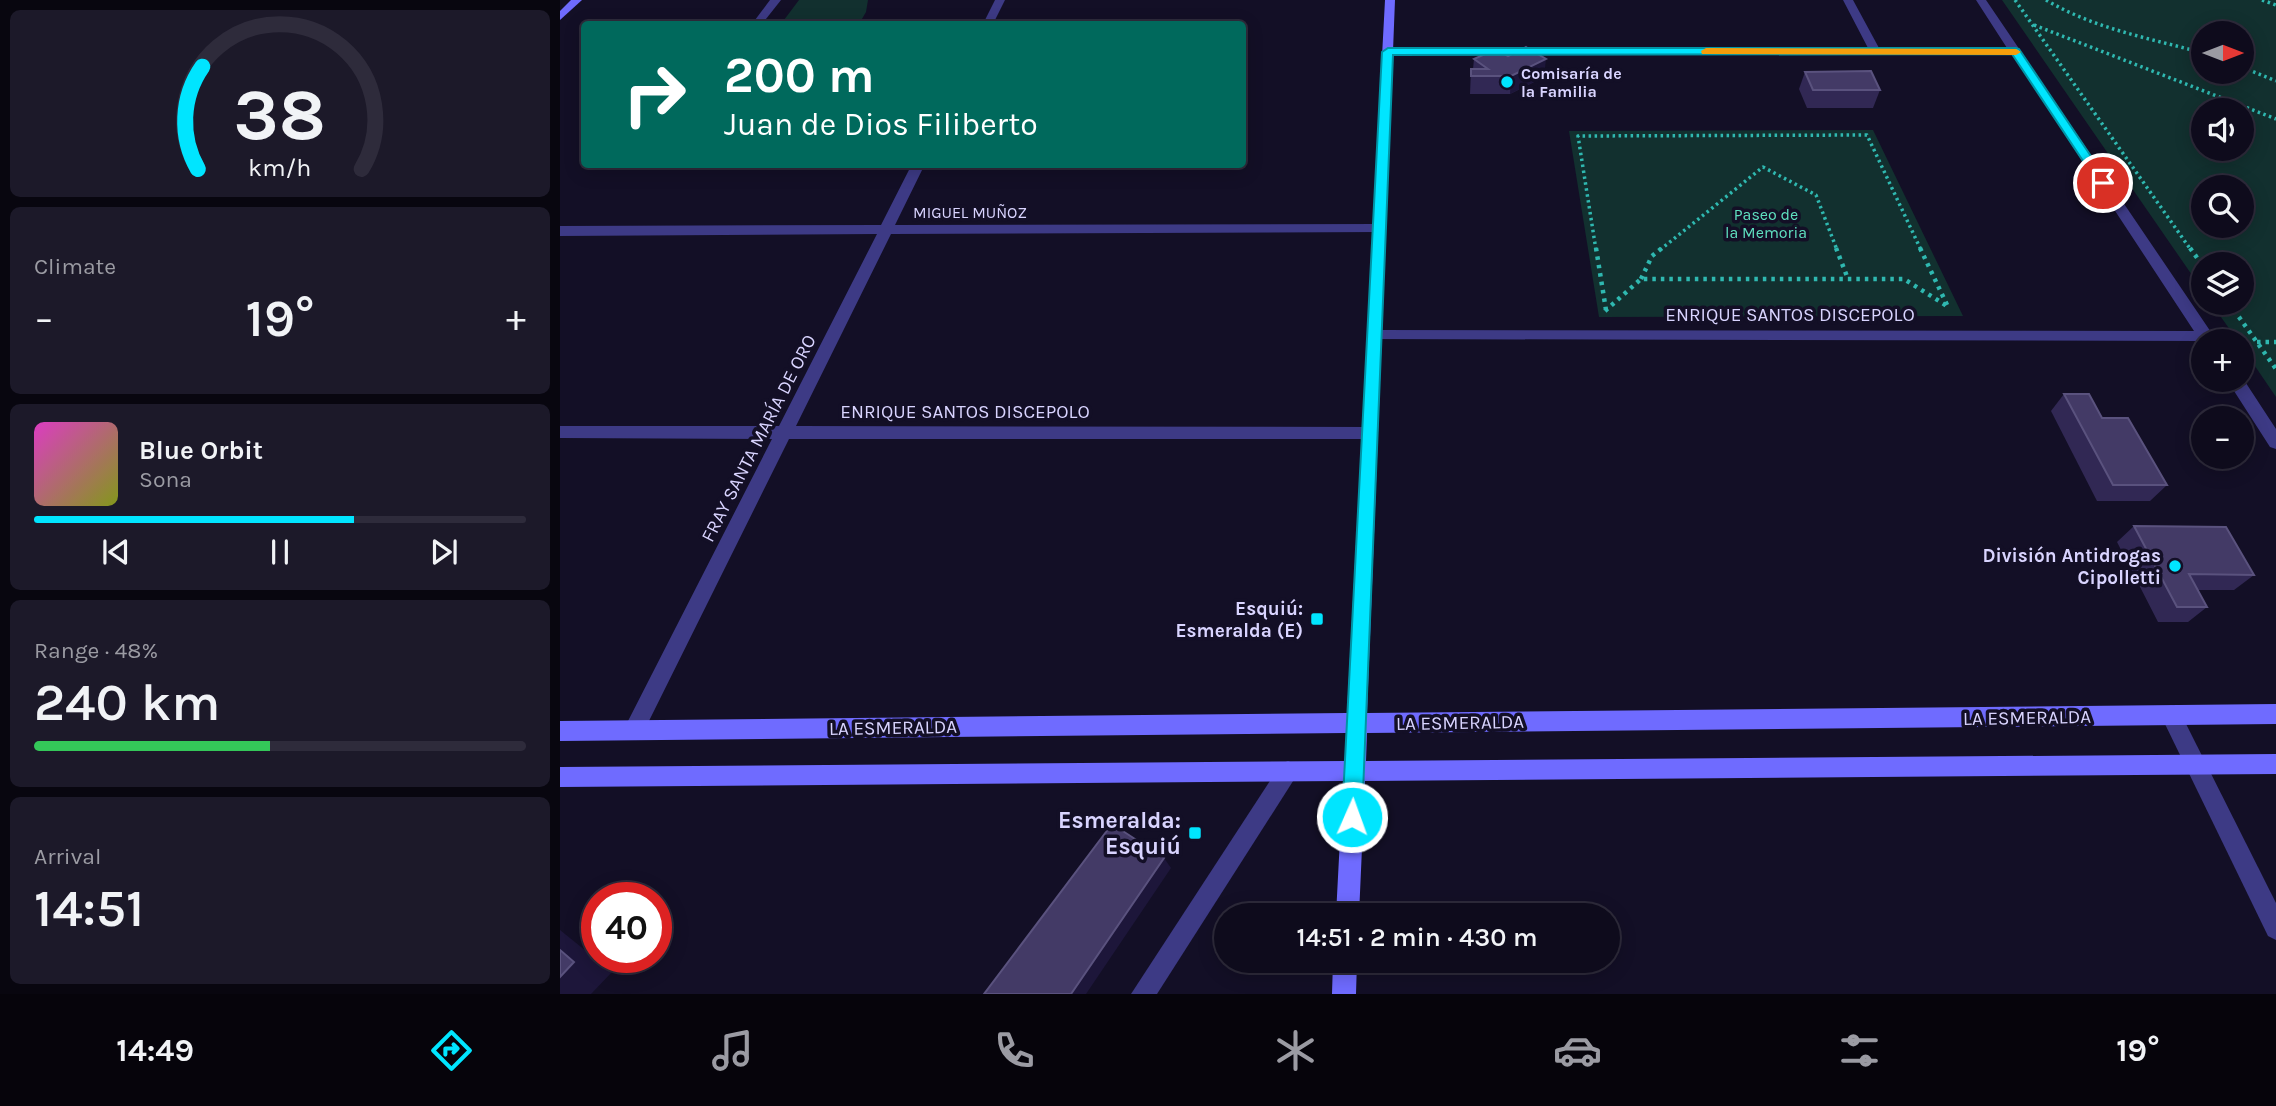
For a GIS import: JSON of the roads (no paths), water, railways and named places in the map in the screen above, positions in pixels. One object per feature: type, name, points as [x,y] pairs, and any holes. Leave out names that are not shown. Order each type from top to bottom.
[{"type":"main road","points":[[560,17],[577,0]]},
{"type":"main road","points":[[1348,903],[1390,0]]},
{"type":"main road","name":"LA ESMERALDA","points":[[560,731],[2276,714]]},
{"type":"main road","points":[[560,776],[2276,764]]},
{"type":"main road","points":[[1344,994],[1345,973]]},
{"type":"street","points":[[759,21],[776,0]]},
{"type":"street","points":[[990,21],[1000,0]]},
{"type":"street","points":[[1848,0],[1875,51]]},
{"type":"street","points":[[1981,0],[2201,329]]},
{"type":"street","points":[[1388,52],[2016,51]]},
{"type":"street","name":"FRAY SANTA MARÍA DE ORO","points":[[634,730],[917,168]]},
{"type":"street","name":"MIGUEL MUÑOZ","points":[[560,231],[1380,228]]},
{"type":"street","name":"ENRIQUE SANTOS DISCEPOLO","points":[[1375,335],[2191,338]]},
{"type":"street","points":[[2243,392],[2276,442]]},
{"type":"street","name":"ENRIQUE SANTOS DISCEPOLO","points":[[560,432],[1370,433]]},
{"type":"street","points":[[2171,715],[2276,928]]},
{"type":"street","points":[[1143,994],[1288,771]]},
{"type":"place","name":"Comisaría de la Familia","points":[[1507,82]]},
{"type":"place","name":"División Antidrogas Cipolletti","points":[[2175,566]]},
{"type":"place","name":"Esquiú: Esmeralda (E)","points":[[1317,619]]},
{"type":"place","name":"Esmeralda: Esquiú","points":[[1195,833]]},
{"type":"park label","name":"Paseo de la Memoria","points":[[1766,223]]}]
